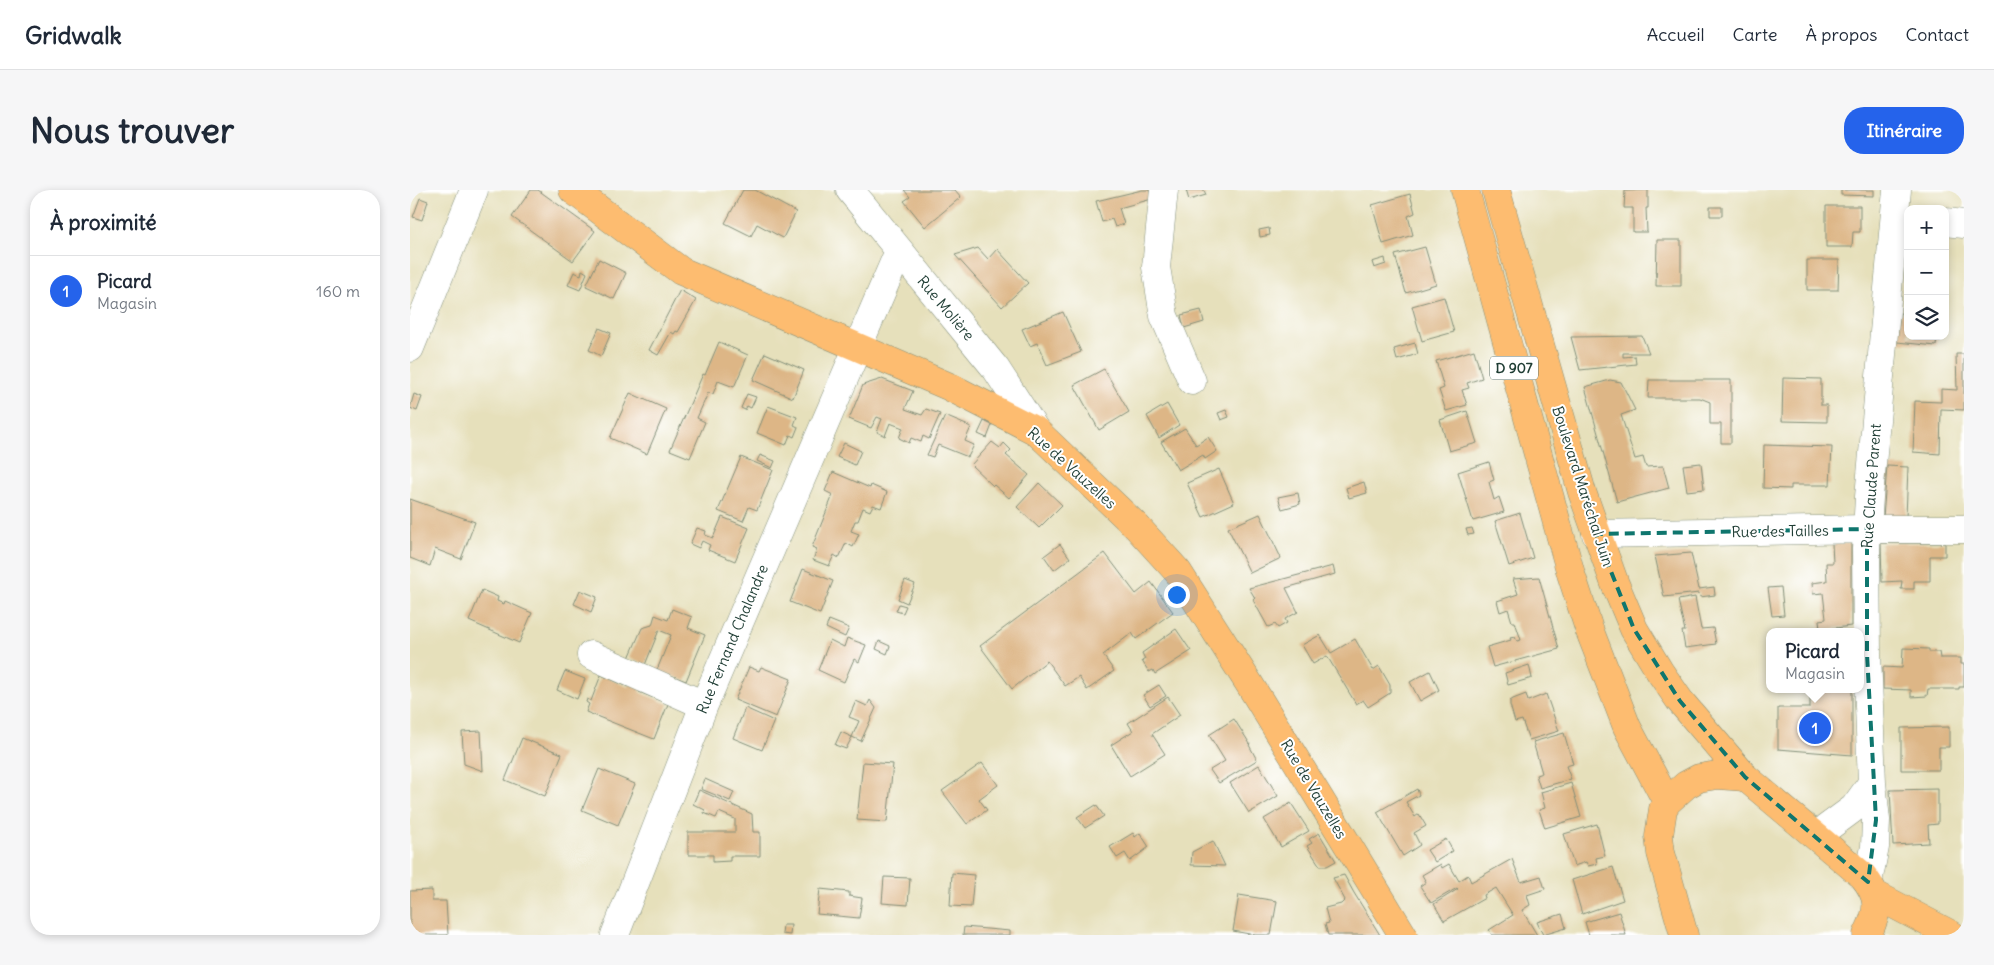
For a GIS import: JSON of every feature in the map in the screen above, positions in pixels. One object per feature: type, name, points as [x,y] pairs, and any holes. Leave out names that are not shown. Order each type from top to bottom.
[{"type":"main road","name":"Rue de Vauzelles","points":[[573,190],[681,271],[950,387],[1036,431],[1137,527],[1178,572],[1403,935]]},
{"type":"main road","name":"Boulevard Maréchal Juin","points":[[1466,190],[1568,564],[1583,611],[1627,727],[1667,802]]},
{"type":"main road","name":"Boulevard Maréchal Juin","points":[[1496,190],[1582,492],[1596,534],[1634,629],[1660,672],[1680,701],[1745,778],[1816,836],[1871,888],[1952,935]]},
{"type":"main road","points":[[1684,935],[1661,853],[1659,836],[1663,809],[1667,802],[1686,785],[1699,778],[1718,775],[1745,778]]},
{"type":"main road","points":[[1867,935],[1876,919],[1877,910],[1871,888]]},
{"type":"street","points":[[410,348],[474,190]]},
{"type":"street","name":"Rue Molière","points":[[850,190],[996,369],[1036,431]]},
{"type":"street","points":[[1164,190],[1156,267],[1164,316],[1192,381]]},
{"type":"street","name":"Rue Claude Parent","points":[[1871,888],[1876,820],[1872,783],[1867,654],[1867,529],[1901,219],[1897,190]]},
{"type":"street","points":[[1949,222],[1964,224]]},
{"type":"street","name":"Rue Fernand Chalandre","points":[[615,935],[704,705],[898,251]]},
{"type":"street","name":"Rue des Tailles","points":[[1596,534],[1867,529],[1964,530]]},
{"type":"street","points":[[591,655],[704,705]]},
{"type":"street","points":[[1816,836],[1854,808],[1872,783]]},
{"type":"highlighted area","points":[[1867,529],[1867,654],[1876,820],[1868,882],[1745,777],[1680,701],[1634,629],[1596,534]]},
{"type":"building","points":[[531,190],[538,190],[595,231],[573,261],[512,217]]},
{"type":"building","points":[[743,190],[755,190],[796,212],[783,238],[757,224],[751,236],[725,223]]},
{"type":"building","points":[[904,190],[955,190],[961,197],[925,227],[904,201],[910,197]]},
{"type":"building","points":[[1149,190],[1152,199],[1119,208],[1124,224],[1115,227],[1112,219],[1102,222],[1096,201]]},
{"type":"building","points":[[1186,190],[1204,190],[1206,195],[1189,200]]},
{"type":"building","points":[[1648,190],[1648,208],[1646,208],[1647,232],[1633,232],[1633,208],[1624,208],[1625,191]]},
{"type":"building","points":[[1841,190],[1874,190],[1874,196],[1841,195]]},
{"type":"building","points":[[1410,194],[1415,213],[1408,216],[1413,235],[1383,244],[1372,205]]},
{"type":"building","points":[[420,198],[428,201],[422,220],[413,217]]},
{"type":"building","points":[[1826,206],[1860,206],[1860,232],[1853,232],[1852,247],[1826,247]]},
{"type":"building","points":[[1710,207],[1722,207],[1722,216],[1710,216]]},
{"type":"building","points":[[1269,228],[1270,235],[1260,237],[1259,230]]},
{"type":"building","points":[[1657,240],[1681,240],[1681,286],[1656,286]]},
{"type":"building","points":[[1425,247],[1436,284],[1406,293],[1395,255]]},
{"type":"building","points":[[978,248],[988,259],[997,249],[1028,283],[1002,307],[955,255]]},
{"type":"building","points":[[1385,258],[1386,264],[1374,268],[1372,262]]},
{"type":"building","points":[[599,259],[626,273],[614,299],[586,286]]},
{"type":"building","points":[[1807,260],[1839,260],[1838,290],[1807,290]]},
{"type":"building","points":[[582,270],[587,273],[580,290],[568,285],[574,272],[581,275]]},
{"type":"building","points":[[680,290],[696,300],[678,332],[676,331],[674,334],[671,332],[658,355],[649,350]]},
{"type":"building","points":[[1444,297],[1454,332],[1422,341],[1412,306]]},
{"type":"building","points":[[1201,310],[1204,322],[1184,328],[1181,315]]},
{"type":"building","points":[[1063,312],[1081,352],[1047,365],[1037,343],[1030,346],[1022,329]]},
{"type":"building","points":[[1900,313],[1904,314],[1904,340],[1937,340],[1936,346],[1897,342]]},
{"type":"building","points":[[599,328],[611,333],[601,356],[589,350]]},
{"type":"building","points":[[1642,336],[1649,353],[1623,353],[1623,357],[1635,356],[1636,364],[1580,370],[1571,337]]},
{"type":"building","points":[[719,342],[748,355],[734,387],[718,381],[713,394],[708,393],[697,418],[705,422],[690,458],[670,450]]},
{"type":"building","points":[[1415,343],[1418,354],[1397,360],[1394,349]]},
{"type":"building","points":[[1474,350],[1482,378],[1467,383],[1469,388],[1462,390],[1467,405],[1446,411],[1439,390],[1444,388],[1436,361]]},
{"type":"building","points":[[765,353],[804,370],[793,398],[753,380]]},
{"type":"building","points":[[1956,354],[1964,354],[1964,410],[1941,409],[1940,454],[1913,452],[1915,401],[1941,402],[1941,389],[1957,390]]},
{"type":"building","points":[[1104,369],[1129,412],[1099,430],[1074,385]]},
{"type":"building","points":[[1783,378],[1821,379],[1821,405],[1827,405],[1827,422],[1782,421]]},
{"type":"building","points":[[882,379],[913,391],[905,409],[922,415],[926,409],[940,414],[929,439],[923,436],[921,442],[911,438],[909,443],[899,438],[903,428],[890,423],[885,436],[877,432],[882,419],[877,417],[871,428],[849,419],[863,385]]},
{"type":"building","points":[[1610,380],[1621,382],[1635,410],[1621,415],[1635,459],[1643,457],[1646,467],[1663,466],[1669,488],[1617,502],[1585,387]]},
{"type":"building","points":[[1649,380],[1731,380],[1731,443],[1721,443],[1721,424],[1710,424],[1710,402],[1700,398],[1648,398]]},
{"type":"building","points":[[630,393],[666,409],[647,454],[610,438]]},
{"type":"building","points":[[414,394],[422,397],[417,411],[410,408]]},
{"type":"building","points":[[747,394],[756,397],[751,408],[747,406],[745,410],[741,408]]},
{"type":"building","points":[[1167,404],[1179,425],[1159,438],[1147,416]]},
{"type":"building","points":[[768,406],[797,417],[794,425],[798,427],[794,437],[790,435],[786,445],[757,433]]},
{"type":"building","points":[[1226,410],[1229,417],[1221,420],[1218,413]]},
{"type":"building","points":[[1467,411],[1477,443],[1449,451],[1440,420]]},
{"type":"building","points":[[945,416],[971,427],[965,441],[974,445],[968,457],[938,445],[933,457],[927,455]]},
{"type":"building","points":[[984,421],[992,425],[987,438],[978,434]]},
{"type":"building","points":[[1185,428],[1196,445],[1208,437],[1217,451],[1205,459],[1203,455],[1178,470],[1161,442]]},
{"type":"building","points":[[992,442],[1000,448],[1004,443],[1011,450],[1006,455],[1029,475],[1009,498],[971,465]]},
{"type":"building","points":[[844,443],[861,451],[855,465],[837,457]]},
{"type":"building","points":[[1764,445],[1832,447],[1830,485],[1791,485],[1791,489],[1763,488]]},
{"type":"building","points":[[760,455],[775,461],[772,468],[757,461]]},
{"type":"building","points":[[741,457],[773,470],[757,510],[749,507],[743,521],[718,511]]},
{"type":"building","points":[[1489,462],[1494,480],[1489,482],[1494,500],[1499,497],[1504,512],[1473,521],[1458,472]]},
{"type":"building","points":[[1701,463],[1704,489],[1687,491],[1683,465]]},
{"type":"building","points":[[1887,466],[1908,467],[1906,518],[1883,518]]},
{"type":"building","points":[[1219,469],[1234,503],[1203,517],[1187,483]]},
{"type":"building","points":[[833,472],[870,488],[871,485],[887,492],[881,508],[873,505],[870,511],[863,508],[858,521],[855,521],[851,531],[859,534],[853,547],[846,543],[839,558],[834,555],[829,566],[813,560],[817,549],[812,547],[833,495],[825,491]]},
{"type":"building","points":[[1364,482],[1367,493],[1349,498],[1346,488]]},
{"type":"building","points":[[1039,483],[1062,505],[1039,528],[1017,507]]},
{"type":"building","points":[[1298,493],[1300,504],[1282,509],[1278,497]]},
{"type":"building","points":[[410,499],[475,522],[461,559],[435,549],[430,566],[410,558]]},
{"type":"building","points":[[1520,513],[1533,558],[1509,566],[1495,521]]},
{"type":"building","points":[[1260,514],[1281,558],[1250,573],[1228,528]]},
{"type":"building","points":[[722,517],[749,528],[735,561],[708,550],[710,545],[702,541],[699,548],[690,544],[697,528],[706,531],[705,535],[713,538]]},
{"type":"building","points":[[1472,528],[1474,534],[1468,535],[1466,529]]},
{"type":"building","points":[[1832,543],[1851,543],[1851,626],[1820,628],[1819,620],[1826,619],[1823,593],[1813,594],[1812,583],[1827,581],[1826,563],[1833,563]]},
{"type":"building","points":[[1881,543],[1945,543],[1945,556],[1930,556],[1930,581],[1914,581],[1914,589],[1901,589],[1902,581],[1882,582]]},
{"type":"building","points":[[1060,544],[1070,558],[1054,570],[1044,556]]},
{"type":"building","points":[[1105,553],[1136,594],[1151,582],[1173,612],[1136,639],[1132,633],[1103,655],[1114,671],[1087,690],[1079,677],[1065,686],[1047,661],[1012,689],[980,646]]},
{"type":"building","points":[[1691,553],[1699,589],[1714,587],[1715,595],[1700,597],[1699,593],[1664,597],[1655,556]]},
{"type":"building","points":[[1333,566],[1335,574],[1286,588],[1298,612],[1285,619],[1287,623],[1278,628],[1275,624],[1268,627],[1253,600],[1255,598],[1249,588]]},
{"type":"building","points":[[803,569],[833,581],[820,614],[790,602]]},
{"type":"building","points":[[1539,577],[1559,649],[1493,667],[1487,647],[1511,640],[1510,638],[1515,637],[1517,641],[1521,640],[1508,609],[1500,612],[1497,601],[1518,594],[1513,579]]},
{"type":"building","points":[[905,580],[915,584],[907,603],[898,599]]},
{"type":"building","points":[[1781,587],[1784,615],[1772,616],[1768,588]]},
{"type":"building","points":[[482,590],[498,597],[497,601],[504,604],[505,601],[532,613],[519,643],[469,621]]},
{"type":"building","points":[[580,590],[597,597],[591,612],[574,604]]},
{"type":"building","points":[[1695,597],[1701,629],[1713,628],[1716,644],[1685,648],[1682,631],[1685,631],[1678,600]]},
{"type":"building","points":[[899,604],[906,606],[903,613],[896,611]]},
{"type":"building","points":[[672,609],[692,617],[688,628],[705,635],[686,681],[657,670],[671,635],[659,630],[645,665],[629,658],[642,628],[652,625],[655,615],[668,620]]},
{"type":"building","points":[[829,620],[849,628],[845,637],[826,628]]},
{"type":"building","points":[[1176,629],[1191,651],[1155,674],[1153,670],[1149,672],[1142,661],[1145,659],[1142,653]]},
{"type":"building","points":[[1320,635],[1331,653],[1355,639],[1373,670],[1379,666],[1390,685],[1390,693],[1368,707],[1363,700],[1356,704],[1327,656],[1313,664],[1302,645]]},
{"type":"building","points":[[847,638],[866,645],[859,662],[854,659],[844,682],[818,670],[830,640],[844,647]]},
{"type":"building","points":[[879,641],[890,646],[887,654],[876,649]]},
{"type":"building","points":[[1903,648],[1929,649],[1929,652],[1939,652],[1940,658],[1961,658],[1961,664],[1964,664],[1964,687],[1959,687],[1959,689],[1928,689],[1927,696],[1911,697],[1911,690],[1883,689],[1883,667],[1902,668]]},
{"type":"building","points":[[1529,665],[1532,678],[1508,685],[1505,673]]},
{"type":"building","points":[[749,667],[759,671],[761,667],[791,679],[776,717],[735,700]]},
{"type":"building","points":[[565,671],[585,679],[577,699],[557,690]]},
{"type":"building","points":[[1430,671],[1439,690],[1420,701],[1410,682]]},
{"type":"building","points":[[601,675],[628,687],[631,681],[642,686],[639,692],[668,704],[654,739],[586,712],[589,704],[586,702],[587,699],[591,701]]},
{"type":"building","points":[[1159,685],[1166,696],[1150,706],[1143,695]]},
{"type":"building","points":[[1810,693],[1852,693],[1852,755],[1778,749],[1778,708],[1810,708]]},
{"type":"building","points":[[1526,694],[1528,701],[1546,694],[1559,731],[1529,740],[1522,720],[1515,722],[1510,705],[1510,701]]},
{"type":"building","points":[[1168,697],[1180,715],[1152,734],[1165,754],[1130,776],[1111,745],[1133,731],[1128,723]]},
{"type":"building","points":[[870,700],[876,708],[861,741],[852,737],[859,721],[849,717],[856,701],[867,706]]},
{"type":"building","points":[[745,708],[774,721],[762,750],[733,738]]},
{"type":"building","points":[[1234,719],[1250,744],[1257,760],[1219,783],[1210,770],[1225,761],[1209,735]]},
{"type":"building","points":[[1949,727],[1949,747],[1939,747],[1939,770],[1901,770],[1901,728]]},
{"type":"building","points":[[481,731],[483,771],[464,764],[462,732]]},
{"type":"building","points":[[841,732],[852,737],[846,749],[835,745]]},
{"type":"building","points":[[1564,733],[1573,764],[1566,766],[1571,779],[1540,788],[1536,775],[1542,773],[1533,742]]},
{"type":"building","points":[[522,738],[562,754],[545,796],[505,780]]},
{"type":"building","points":[[863,762],[893,764],[887,822],[857,820]]},
{"type":"building","points":[[982,763],[998,785],[979,799],[987,810],[967,824],[942,791]]},
{"type":"building","points":[[1259,765],[1278,796],[1249,813],[1230,783]]},
{"type":"building","points":[[599,769],[635,784],[618,825],[582,810]]},
{"type":"building","points":[[705,779],[734,792],[730,801],[701,789]]},
{"type":"building","points":[[1571,783],[1581,817],[1545,828],[1539,810],[1545,808],[1541,792]]},
{"type":"building","points":[[1417,789],[1419,795],[1406,802],[1415,817],[1419,814],[1426,826],[1414,833],[1420,845],[1403,856],[1377,812]]},
{"type":"building","points":[[1938,789],[1938,824],[1928,825],[1929,843],[1893,845],[1890,790]]},
{"type":"building","points":[[699,790],[752,814],[753,832],[760,832],[760,856],[730,856],[730,861],[713,862],[713,855],[688,855],[688,832],[735,832],[735,819],[719,812],[716,818],[704,813],[705,810],[693,804]]},
{"type":"building","points":[[1291,803],[1309,831],[1281,847],[1264,819]]},
{"type":"building","points":[[1096,805],[1104,816],[1085,828],[1077,817]]},
{"type":"building","points":[[1597,824],[1605,856],[1596,858],[1597,864],[1588,866],[1586,862],[1574,866],[1564,834]]},
{"type":"building","points":[[1133,833],[1135,837],[1140,833],[1149,847],[1130,861],[1125,853],[1117,858],[1110,847]]},
{"type":"building","points":[[1319,833],[1336,861],[1327,866],[1320,866],[1307,846],[1312,843],[1309,839]]},
{"type":"building","points":[[1446,839],[1453,851],[1435,862],[1427,850]]},
{"type":"building","points":[[1213,841],[1225,866],[1191,865],[1192,852]]},
{"type":"building","points":[[1512,859],[1521,882],[1541,876],[1545,889],[1527,895],[1530,905],[1522,910],[1537,935],[1492,935],[1489,930],[1513,915],[1496,888],[1484,895],[1485,898],[1444,921],[1434,904],[1458,889],[1431,903],[1420,886],[1426,882],[1422,875],[1441,864],[1442,868],[1449,864],[1459,881],[1468,875],[1471,882]]},
{"type":"building","points":[[1613,867],[1623,900],[1582,914],[1572,880]]},
{"type":"building","points":[[952,873],[974,875],[971,907],[950,906]]},
{"type":"building","points":[[1344,875],[1380,935],[1328,935],[1325,924],[1329,923],[1325,908],[1341,904],[1345,900],[1333,878]]},
{"type":"building","points":[[884,877],[910,878],[908,905],[882,903]]},
{"type":"building","points":[[820,889],[849,892],[849,896],[862,898],[859,918],[817,914]]},
{"type":"building","points":[[432,890],[432,901],[446,901],[448,935],[410,935],[410,891]]},
{"type":"building","points":[[1239,895],[1277,901],[1271,935],[1255,935],[1233,931]]},
{"type":"building","points":[[1619,912],[1626,935],[1589,935],[1585,922]]},
{"type":"building","points":[[1562,914],[1566,928],[1543,935],[1537,922]]},
{"type":"building","points":[[783,925],[791,925],[790,935],[782,934]]},
{"type":"building","points":[[964,927],[1010,931],[1010,935],[963,935]]},
{"type":"place","name":"Picard","points":[[1815,728]]}]
